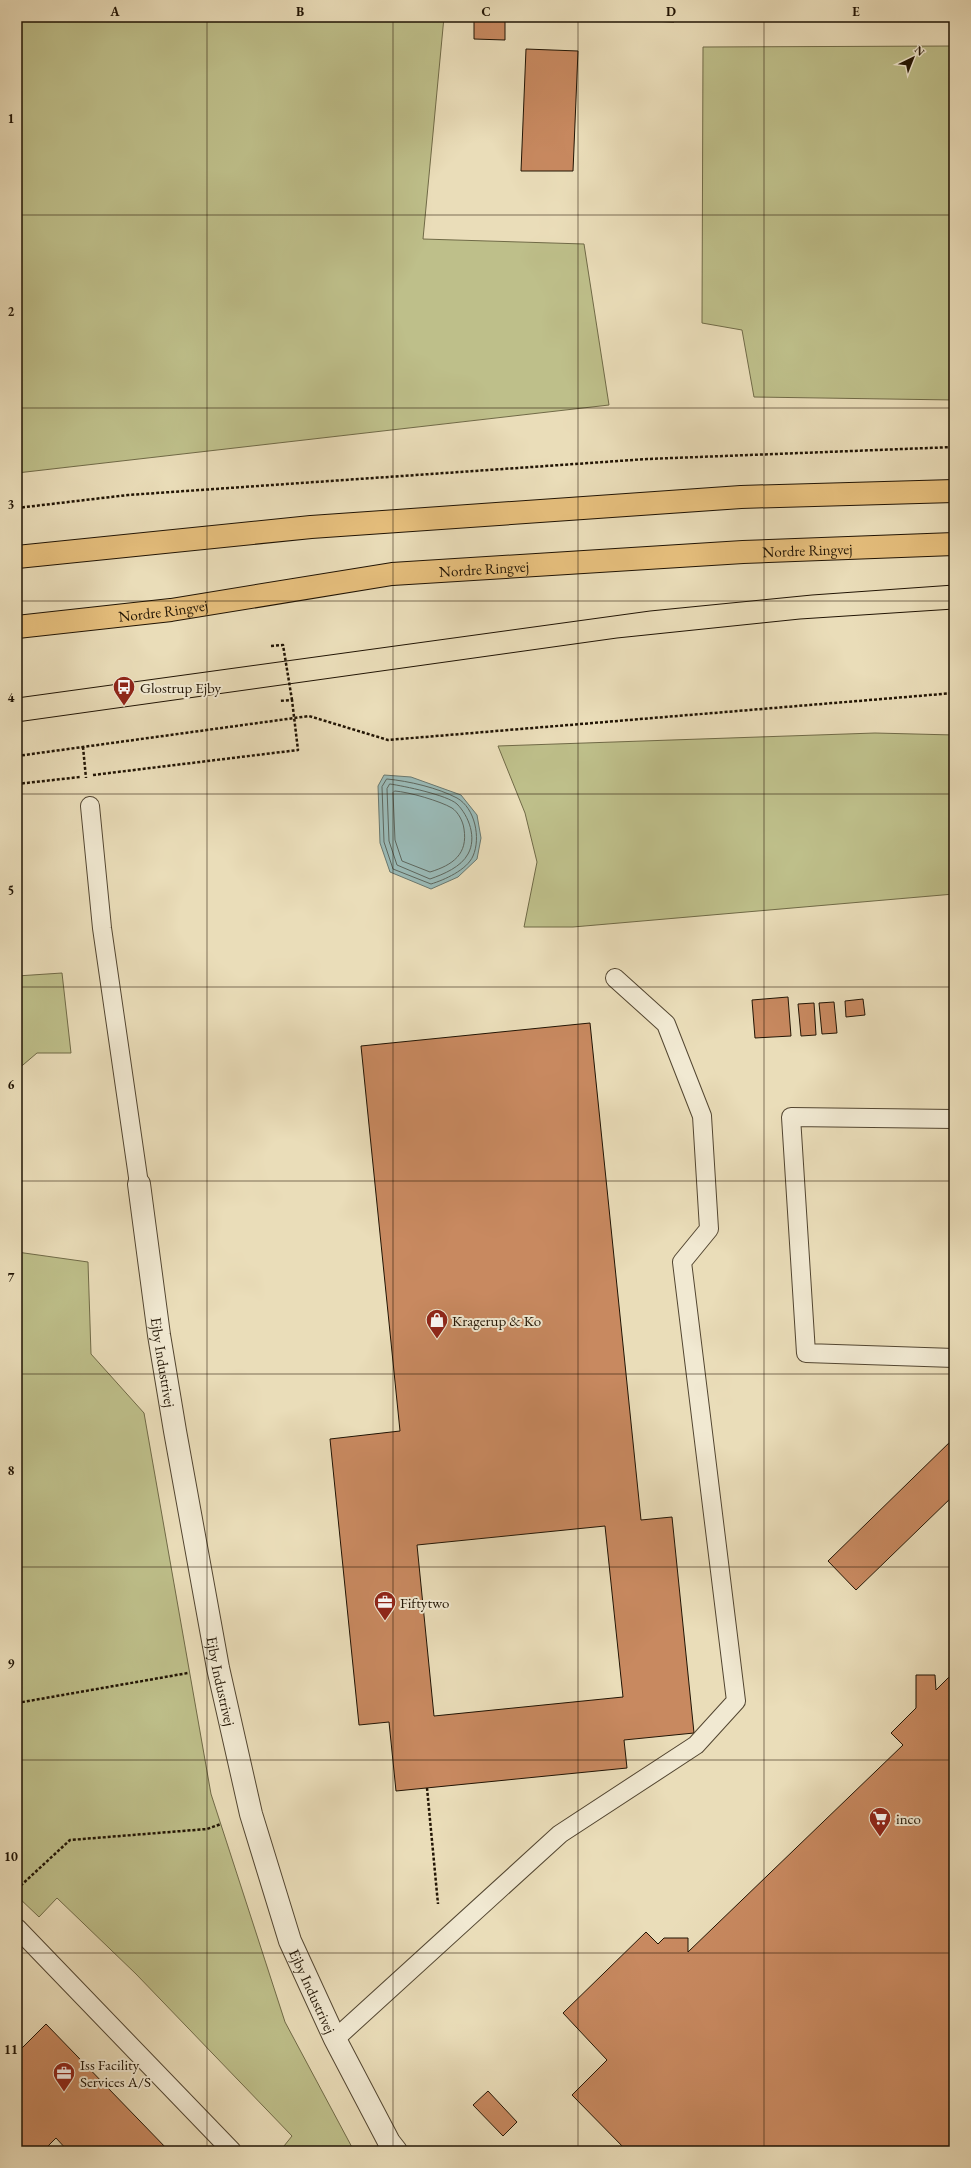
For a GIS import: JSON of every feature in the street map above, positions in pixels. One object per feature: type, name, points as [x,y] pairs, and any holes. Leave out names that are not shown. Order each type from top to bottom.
[{"type":"main road","points":[[17,557],[319,526],[741,497],[954,490]]},
{"type":"main road","name":"Nordre Ringvej","points":[[17,627],[171,610],[392,574],[743,552],[954,544]]},
{"type":"street","name":"Ejby Industrivej","points":[[139,1184],[159,1335],[218,1668],[251,1814],[290,1941],[335,2039],[389,2142],[396,2151]]},
{"type":"lane","points":[[90,806],[102,928],[139,1184]]},
{"type":"lane","points":[[335,2039],[560,1834],[696,1745],[736,1701],[682,1262],[708,1229],[702,1116],[666,1024],[615,978]]},
{"type":"lane","points":[[954,1119],[790,1117],[806,1353],[954,1358]]},
{"type":"lane","points":[[17,1928],[232,2151]]},
{"type":"path","points":[[17,508],[128,495],[647,459],[954,448]]},
{"type":"path","points":[[17,784],[298,750],[283,645],[271,646]]},
{"type":"path","points":[[17,756],[309,716],[388,740],[954,693]]},
{"type":"path","points":[[279,701],[292,700]]},
{"type":"path","points":[[17,1703],[218,1668]]},
{"type":"path","points":[[427,1788],[442,1940]]},
{"type":"path","points":[[17,1889],[70,1840],[208,1829],[251,1814]]},
{"type":"green space","points":[[17,17],[444,17],[423,239],[584,244],[609,405],[17,473]]},
{"type":"green space","points":[[954,46],[954,400],[754,397],[742,330],[702,323],[703,47]]},
{"type":"green space","points":[[875,733],[954,735],[954,894],[573,927],[524,927],[537,862],[525,813],[498,746]]},
{"type":"green space","points":[[62,973],[71,1053],[37,1053],[17,1070],[17,976]]},
{"type":"green space","points":[[17,1252],[88,1262],[91,1354],[144,1413],[211,1794],[285,2022],[354,2151],[280,2151],[292,2136],[136,1974],[57,1898],[39,1917],[17,1896]]},
{"type":"water","points":[[384,775],[411,777],[461,795],[477,815],[481,838],[477,859],[458,877],[431,889],[390,872],[380,843],[378,786]]},
{"type":"building","points":[[474,17],[505,17],[505,40],[474,39]]},
{"type":"building","points":[[627,17],[674,17],[674,22],[627,20]]},
{"type":"building","points":[[526,49],[578,51],[573,171],[521,171]]},
{"type":"building","points":[[788,997],[791,1036],[755,1038],[752,1000]]},
{"type":"building","points":[[863,999],[865,1015],[846,1017],[845,1001]]},
{"type":"building","points":[[834,1002],[837,1033],[822,1034],[819,1003]]},
{"type":"building","points":[[814,1003],[816,1035],[801,1036],[798,1004]]},
{"type":"building","points":[[590,1023],[641,1520],[672,1517],[694,1733],[624,1740],[627,1768],[396,1791],[389,1722],[359,1725],[330,1439],[400,1431],[361,1046]],"holes":[[[605,1526],[623,1697],[434,1716],[417,1545]]]},
{"type":"building","points":[[954,1438],[954,1495],[856,1590],[828,1561]]},
{"type":"building","name":"inco","points":[[954,1672],[954,2151],[627,2151],[572,2095],[607,2060],[563,2013],[646,1932],[658,1944],[664,1938],[688,1938],[688,1952],[903,1745],[891,1733],[916,1708],[916,1675],[935,1675],[936,1690]]},
{"type":"building","points":[[46,2024],[169,2151],[68,2151],[56,2138],[43,2151],[17,2151],[17,2053]]},
{"type":"building","points":[[488,2091],[517,2122],[503,2136],[473,2105]]},
{"type":"tram line","points":[[17,698],[650,611],[812,595],[954,585]]},
{"type":"tram line","points":[[17,722],[617,638],[800,619],[954,609]]},
{"type":"place","name":"Glostrup Ejby","points":[[124,706]]},
{"type":"place","name":"Kragerup & Ko","points":[[437,1340]]},
{"type":"place","name":"Fiftytwo","points":[[385,1622]]},
{"type":"place","name":"inco","points":[[880,1838]]},
{"type":"place","name":"Iss Facility Services A/S","points":[[64,2092]]}]
